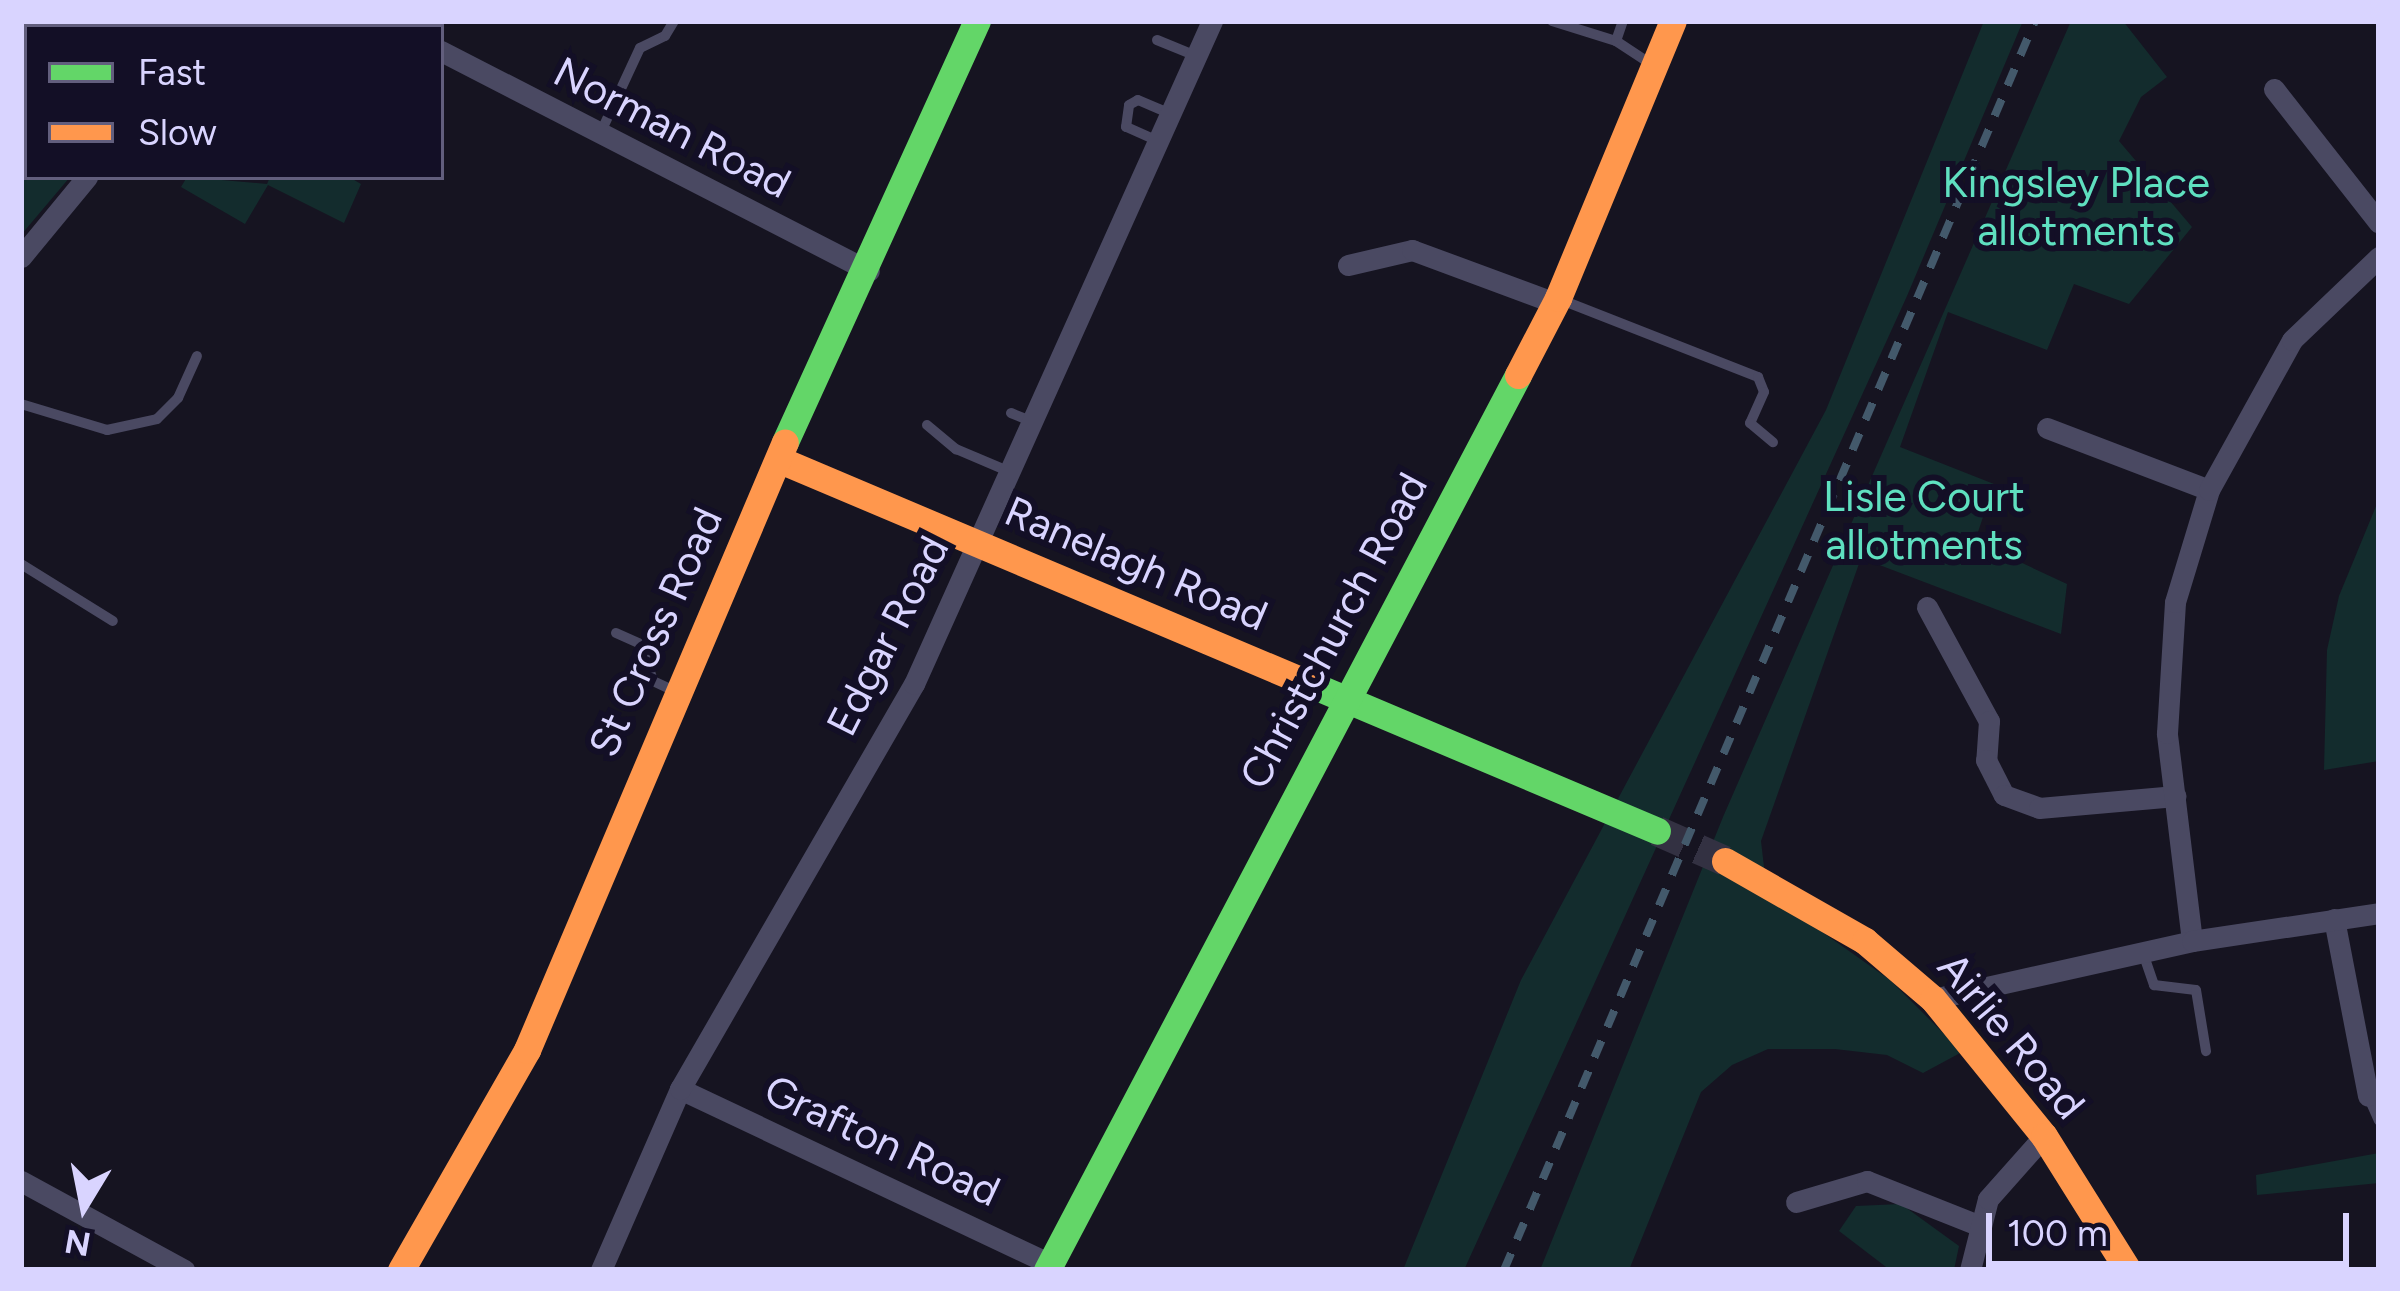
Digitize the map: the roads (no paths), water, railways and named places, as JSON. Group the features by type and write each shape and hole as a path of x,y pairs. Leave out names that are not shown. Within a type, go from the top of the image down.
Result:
{"street":[{"name":"Edgar Road","path":"601,1270 680,1089 914,684 1212,21"},
{"name":"Christchurch Road","path":"1048,1267 1557,301 1673,21"},
{"name":"St Cross Road","path":"401,1270 527,1050 675,692 869,271 974,23"},
{"name":"Norman Road","path":"444,53 598,137 869,271"},
{"path":"2275,89 2379,223"},
{"path":"21,257 85,180"},
{"path":"1348,265 1412,250 1557,301"},
{"path":"2192,941 2167,733 2174,602 2209,490 2292,340 2379,257"},
{"path":"2047,428 2209,490"},
{"name":"Ranelagh Road","path":"780,460 1657,831"},
{"path":"1927,607 1989,721 1987,760 2004,795 2038,808 2175,796"},
{"name":"Airlie Road","path":"1725,861 1865,941 1933,999 2044,1136 2128,1270"},
{"path":"1933,999 2192,941 2379,913"},
{"path":"2334,920 2368,1096"},
{"name":"Grafton Road","path":"680,1089 1048,1267"},
{"path":"1970,1270 1980,1226 2002,1176 2044,1136"},
{"path":"21,1181 184,1270"},
{"path":"1796,1202 1868,1181 1980,1226"}],"lane":[{"path":"598,137 640,48 664,36 674,21"},
{"path":"1552,21 1616,41 1654,65"},
{"path":"1616,41 1623,21"},
{"path":"1157,40 1196,56"},
{"path":"1159,141 1126,128 1129,105 1138,100 1171,114"},
{"path":"1557,301 1758,377 1764,392 1750,423 1772,442"},
{"path":"21,404 106,430 158,419 197,356"},
{"path":"1011,413 1034,423"},
{"path":"927,424 956,449 1011,473"},
{"path":"21,564 113,622"},
{"path":"616,633 640,644 653,681 675,692"},
{"path":"2143,951 2154,986 2196,990 2206,1051"},
{"path":"2368,1096 2379,1121"}],"tunnel":[{"path":"1657,831 1725,861"}],"railway":[{"path":"1504,1270 2035,21"}],"park label":[{"name":"Kingsley Place allotments","path":"2076,207"},
{"name":"Lisle Court allotments","path":"1924,521"}]}
